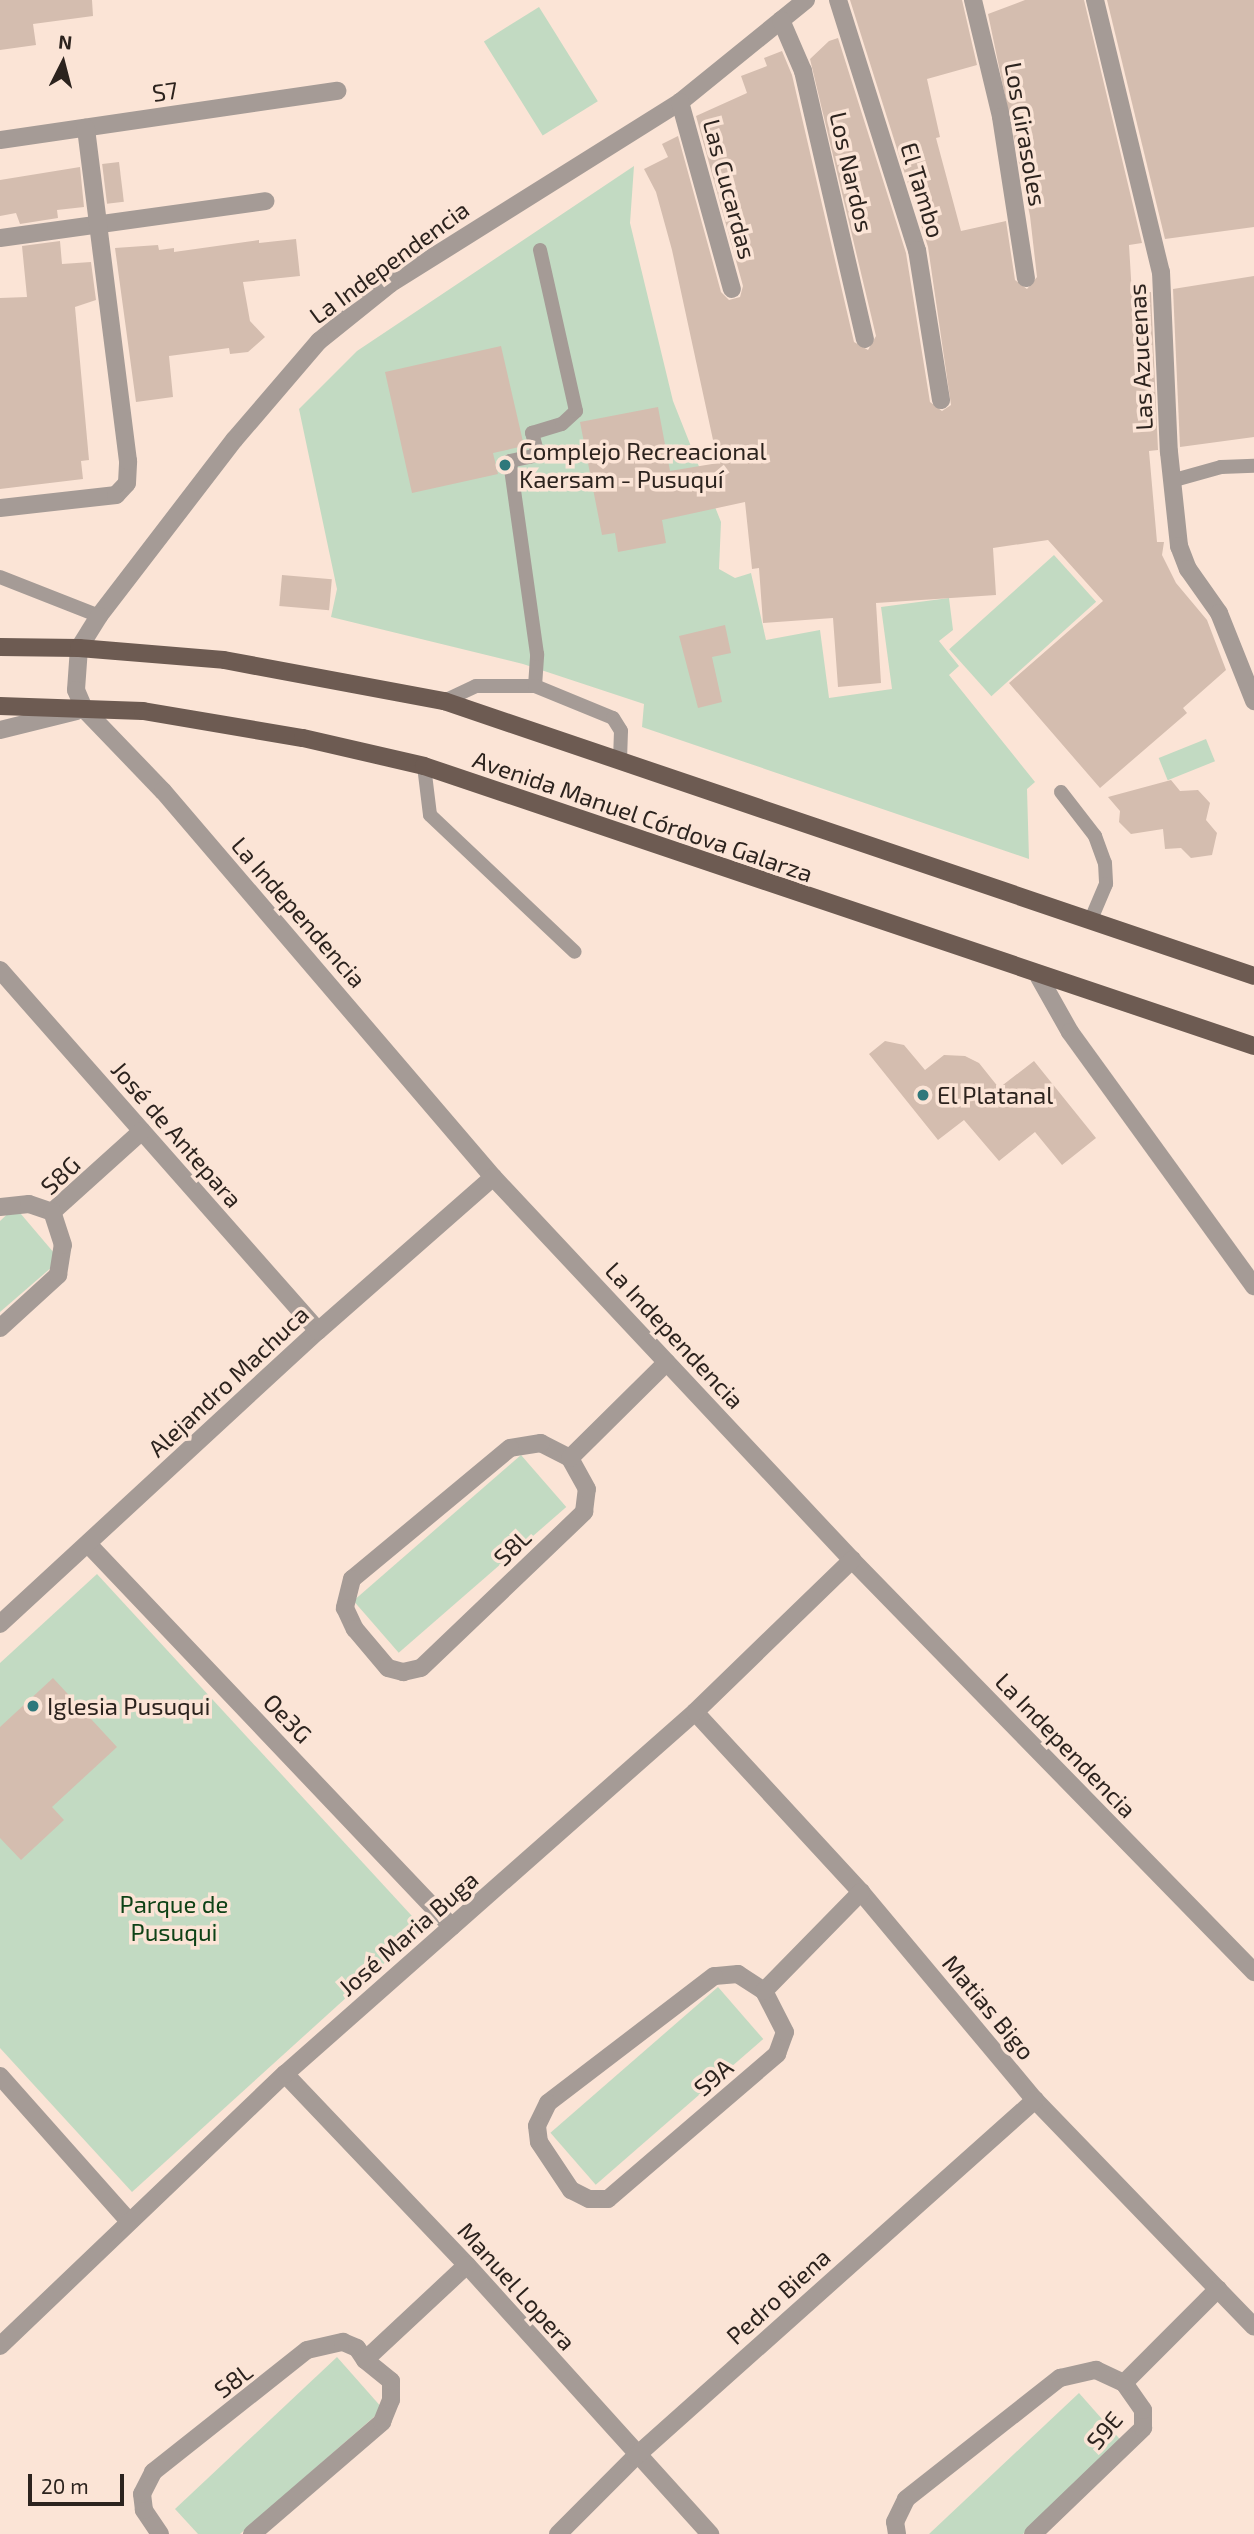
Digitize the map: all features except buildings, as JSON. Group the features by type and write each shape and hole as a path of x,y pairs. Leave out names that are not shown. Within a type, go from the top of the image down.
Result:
{"main road":[{"name":"Avenida Manuel Córdova Galarza","path":"0,647 79,648 224,660 444,701 1254,976"},
{"name":"Avenida Manuel Córdova Galarza","path":"0,706 143,711 233,725 424,766 1039,977 1254,1046"}],"street":[{"name":"La Independencia","path":"79,648 99,616 234,440 319,341 401,277 680,102 806,0"},
{"name":"El Tambo","path":"838,0 917,250 941,400"},
{"name":"Los Girasoles","path":"973,0 1001,117 1026,278"},
{"name":"Las Azucenas","path":"1095,0 1161,272 1171,481 1184,558 1219,613 1254,701"},
{"name":"Los Nardos","path":"781,20 803,71 865,339"},
{"name":"S7","path":"0,140 337,91"},
{"name":"Las Cucardas","path":"680,102 732,289"},
{"path":"0,508 116,495 127,483 99,222 86,128"},
{"path":"0,238 99,222 265,201"},
{"path":"0,730 84,709 75,679 79,648"},
{"name":"La Independencia","path":"84,709 163,791 493,1177 852,1560 1254,1972"},
{"name":"José de Antepara","path":"0,970 318,1331"},
{"path":"1039,977 1070,1031 1254,1286"},
{"name":"S8G","path":"0,1328 58,1275 63,1245 52,1212 142,1130"},
{"name":"Alejandro Machuca","path":"0,1624 318,1331 493,1177"},
{"path":"0,1207 29,1204 52,1212"},
{"path":"570,1458 667,1362"},
{"name":"S8L","path":"541,1443 570,1458 587,1489 584,1513 421,1668 403,1672 388,1668 355,1629 345,1608 345,1593 352,1579 377,1555 510,1448 541,1443"},
{"name":"Oe3G","path":"88,1544 452,1927"},
{"name":"José Maria Buga","path":"0,2346 128,2220 285,2074 695,1712 852,1560"},
{"name":"Matias Bigo","path":"695,1712 861,1892 1035,2100 1254,2327"},
{"path":"764,1991 861,1892"},
{"name":"S9A","path":"738,1974 764,1991 785,2032 777,2054 608,2199 589,2199 571,2190 539,2142 537,2126 548,2103 702,1982 714,1976 738,1974"},
{"name":"Manuel Lopera","path":"285,2074 467,2265 636,2456 710,2534"},
{"path":"0,2076 128,2220"},
{"name":"Pedro Biena","path":"558,2534 636,2456 1035,2100"},
{"path":"252,2534 383,2422 391,2400 391,2381 365,2360 467,2265"},
{"name":"S9E","path":"1033,2534 1143,2428 1143,2410 1124,2383 1218,2289"},
{"name":"S8L","path":"160,2534 144,2510 142,2494 153,2472 307,2350 344,2342 357,2348 365,2360"},
{"path":"896,2528 906,2499 1060,2378 1096,2370 1124,2383"}],"lane":[{"path":"535,686 537,654 510,461 537,455 532,433 562,424 576,411 540,250"},
{"path":"1171,481 1221,467 1254,466"},
{"path":"0,577 99,616"},
{"path":"444,701 476,686 535,686 613,718 621,731 620,761"},
{"path":"424,766 430,815 575,952"},
{"path":"1061,792 1095,836 1105,863 1106,884 1091,919"}],"green space":[{"path":"539,7 598,101 543,136 484,41"},
{"name":"Complejo Recreacional Kaersam - Pusuquí","path":"634,166 630,223 673,401 721,522 719,569 735,578 751,573 766,640 820,630 829,698 892,689 881,607 949,598 953,630 939,641 959,666 949,675 1035,782 1027,789 1029,859 642,727 644,704 523,664 331,617 337,589 299,409 357,351"},
{"path":"1054,555 1096,602 991,696 949,649"},
{"path":"1206,739 1215,761 1168,780 1159,758"},
{"path":"15,1207 60,1260 0,1312 0,1221"},
{"path":"521,1455 566,1507 399,1653 353,1601"},
{"name":"Parque de Pusuqui","path":"97,1574 423,1928 132,2192 0,2048 0,1663"},
{"path":"718,1987 763,2039 596,2185 550,2133"},
{"path":"337,2357 383,2409 240,2534 198,2534 175,2509"},
{"path":"1079,2393 1125,2445 1023,2534 929,2534"}],"place":[{"name":"Complejo Recreacional Kaersam - Pusuquí","path":"505,465"},
{"name":"El Platanal","path":"923,1095"},
{"name":"Iglesia Pusuqui","path":"33,1706"}]}
